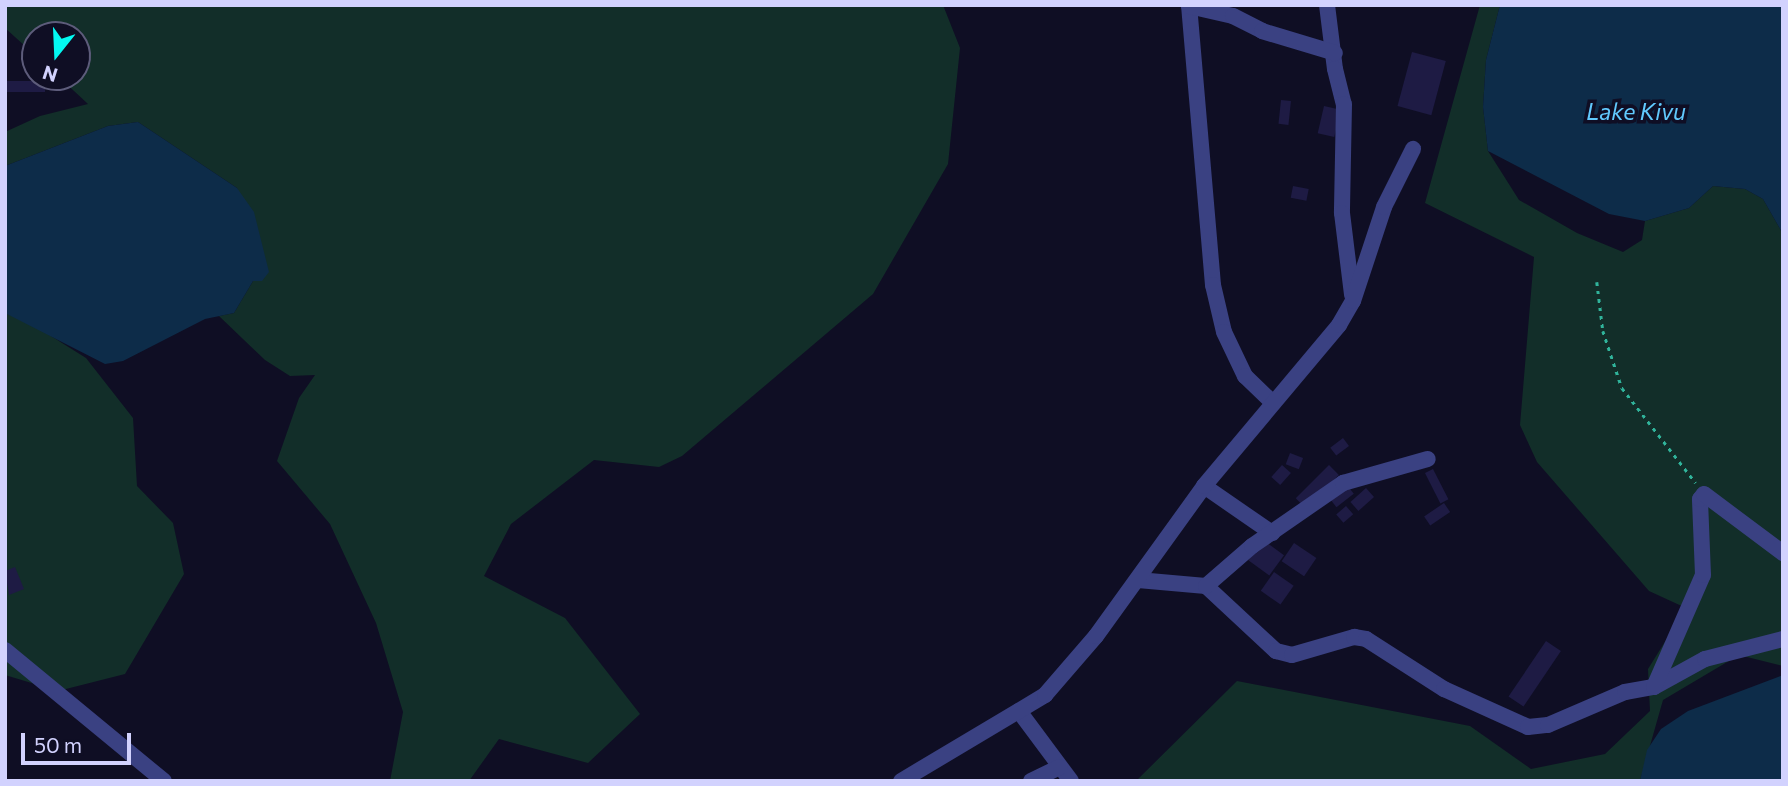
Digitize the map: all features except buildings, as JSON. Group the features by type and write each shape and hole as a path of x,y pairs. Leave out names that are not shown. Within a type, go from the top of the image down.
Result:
{"street":[{"path":"1328,5 1344,104 1342,213 1353,301"},
{"path":"1273,403 1245,376 1224,332 1213,285 1189,6 1233,16 1262,31 1335,53"},
{"path":"901,781 1045,695 1138,580 1204,486 1323,345 1353,301 1384,207 1413,149"},
{"path":"1206,586 1272,533 1342,483 1428,459"},
{"path":"1204,486 1272,533"},
{"path":"1654,687 1703,575 1700,499 1704,494 1783,553"},
{"path":"1138,580 1206,586 1276,651 1292,655 1354,637 1366,639 1444,689 1528,727 1548,726 1625,692 1654,687 1705,659 1783,639"},
{"path":"5,650 164,781"},
{"path":"1019,711 1071,781"},
{"path":"1031,781 1060,767"}],"path":[{"path":"1597,282 1603,331 1622,388 1704,494"}],"green space":[{"path":"5,5 943,5 960,48 948,164 873,294 682,456 659,467 594,460 511,524 484,576 565,618 640,714 588,763 499,739 469,781 390,781 403,712 376,623 330,524 277,461 299,398 315,375 290,376 265,360 219,316 234,313 253,281 262,281 237,188 138,122 108,126 5,166 5,132 40,116 88,104 74,91 91,91 91,21 21,21 21,42 5,28"},
{"path":"1480,5 1500,5 1486,60 1483,107 1488,151 1519,200 1577,233 1623,252 1642,240 1645,221 1689,208 1713,186 1745,189 1763,199 1783,234 1783,666 1739,655 1663,700 1640,781 1136,781 1237,681 1470,726 1531,769 1605,754 1650,711 1648,669 1686,608 1649,591 1537,462 1520,425 1534,257 1425,203"},
{"path":"5,313 27,321 86,358 133,418 137,486 173,523 184,574 125,674 58,691 5,675"}],"water":[{"name":"Lake Kivu","path":"1500,5 1783,5 1783,234 1763,199 1745,189 1713,186 1689,208 1645,221 1609,214 1488,151 1483,107 1486,60"},
{"path":"138,122 237,188 254,212 269,272 262,281 253,281 234,313 205,319 123,361 105,364 5,313 5,166 108,126"},
{"path":"1783,675 1783,781 1640,781 1647,750 1661,729 1688,711"}]}
